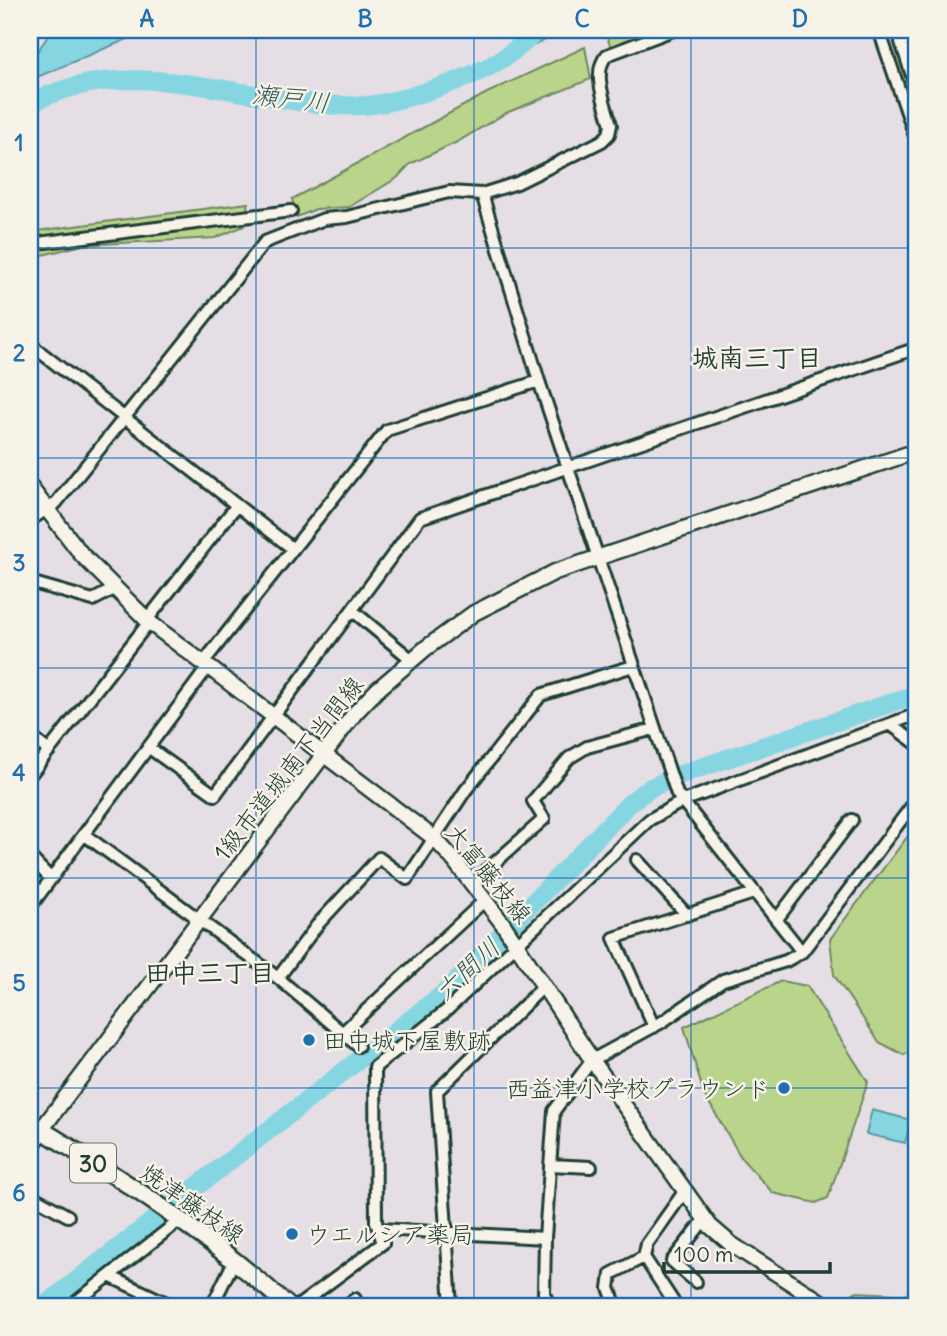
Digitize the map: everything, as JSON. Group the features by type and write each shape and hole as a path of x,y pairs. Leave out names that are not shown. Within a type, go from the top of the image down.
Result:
{"main road":[{"name":"焼津藤枝線","path":"35,1127 156,1202 235,1259 288,1306"}],"street":[{"path":"30,520 57,503 265,242 324,219 347,217 449,192 482,194 517,183 602,141 609,134 611,125 599,72 601,62 607,55 673,30"},
{"path":"879,30 917,142"},
{"path":"917,38 901,42 917,91"},
{"path":"482,194 539,381 670,778 680,798 802,951"},
{"path":"30,244 291,211"},
{"path":"30,344 293,549"},
{"path":"148,747 215,795 420,517 917,348"},
{"path":"30,907 85,835 206,665 387,430 539,381"},
{"name":"1級市道城南下当間線","path":"30,1151 35,1127 324,753 369,697 412,660 474,613 555,572 917,451"},
{"name":"大富藤枝線","path":"30,487 46,511 114,589 148,621 434,838 503,924 543,987 705,1219 731,1244 827,1306"},
{"path":"30,775 237,505"},
{"path":"30,582 93,600 114,589"},
{"path":"352,610 412,660"},
{"path":"278,978 318,924 379,858 407,879 465,791 541,695 633,666"},
{"path":"298,1306 383,1243 376,1222 375,1067 447,1010 514,941 649,820 680,798 917,715"},
{"path":"890,724 917,744"},
{"path":"472,883 544,819 533,800 569,758 587,747 654,729"},
{"path":"30,736 49,751"},
{"path":"549,1306 544,1293 545,1238 554,1111 593,1060 653,1027 723,980 786,961 802,951 917,799"},
{"path":"777,919 852,820"},
{"path":"85,835 278,978 358,1046"},
{"path":"30,857 51,879"},
{"path":"637,860 687,915"},
{"path":"653,1027 614,938 754,893"},
{"path":"342,1033 485,900"},
{"path":"451,1306 437,1091 543,987"},
{"path":"550,1165 591,1167"},
{"path":"676,1306 645,1257 646,1244 684,1192"},
{"path":"30,1195 68,1216"},
{"path":"71,1306 179,1219"},
{"path":"696,1282 672,1261 705,1219"},
{"path":"380,1229 545,1238"},
{"path":"616,1306 609,1288 611,1275 645,1257"},
{"path":"212,1306 235,1259"},
{"path":"110,1276 173,1306"}],"green space":[{"path":"617,30 673,30 613,53 607,37"},
{"path":"585,47 591,79 506,113 457,142 410,164 397,178 349,207 316,209 297,217 292,199 485,94"},
{"path":"248,203 244,226 215,238 83,245 30,258 30,232"},
{"path":"917,824 917,1047 904,1055 879,1042 834,975 830,939"},
{"name":"西益津小学校グラウンド","path":"781,981 807,986 868,1082 828,1198 816,1203 773,1193 742,1159 704,1094 684,1027"},
{"path":"855,1292 917,1295 917,1306 843,1306 844,1300"}],"water":[{"path":"52,30 149,30 30,80 30,55 37,52"},
{"path":"872,1110 911,1120 905,1143 866,1134"}],"waterway":[{"name":"瀬戸川","path":"30,104 69,88 108,81 149,80 314,103 355,106 377,104 433,89 482,70 505,57 538,30"},
{"path":"512,55 565,30"},
{"name":"六間川","path":"44,1306 448,990 631,802 650,788 682,774 917,694"}],"place":[{"name":"田中城下屋敷跡","path":"309,1040"},
{"name":"西益津小学校グラウンド","path":"784,1088"},
{"name":"ウエルシア薬局","path":"292,1234"}],"district":[{"name":"城南三丁目","path":"757,357"},
{"name":"田中三丁目","path":"210,972"}]}
